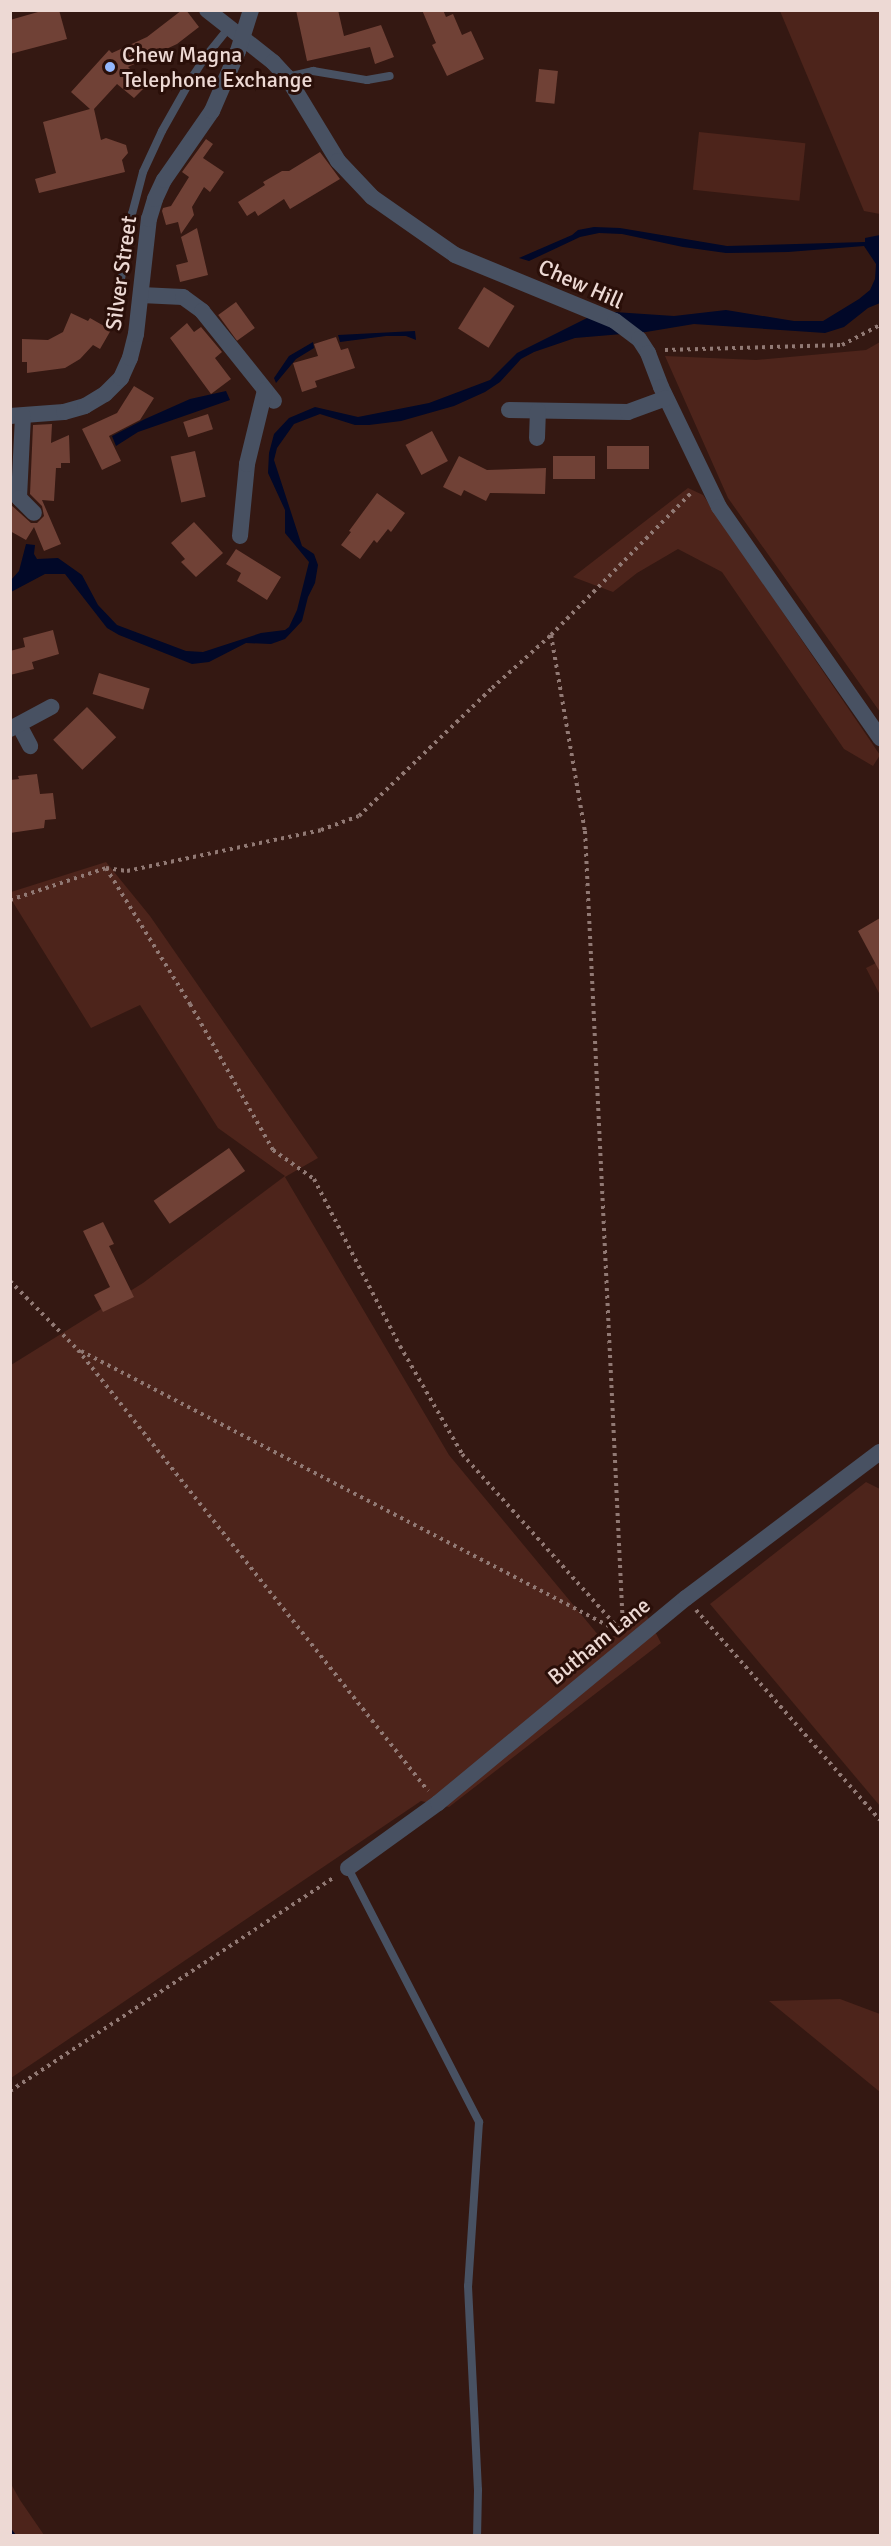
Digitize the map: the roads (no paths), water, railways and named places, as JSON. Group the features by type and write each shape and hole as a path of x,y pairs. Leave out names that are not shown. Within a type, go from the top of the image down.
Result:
{"street":[{"name":"Chew Hill","path":"207,10 273,62 287,77 338,161 372,197 455,255 615,321 639,339 719,507 880,738"},
{"name":"Silver Street","path":"17,416 64,412 85,406 105,394 121,378 130,358 136,334 149,219 155,199 164,180 212,111 235,33 250,10"},
{"path":"141,295 183,297 202,311 270,395 247,464 240,536"},
{"path":"509,410 628,412 666,398"},
{"path":"537,411 537,438"},
{"path":"17,416 19,498 34,513"},
{"path":"30,746 15,727 51,707"},
{"name":"Butham Lane","path":"348,1868 438,1803 628,1638 686,1598 880,1452"}],"lane":[{"path":"114,321 132,214 143,172 162,131 206,56 235,33"},
{"path":"287,77 313,70 367,80 390,76"},
{"path":"348,1868 479,2122 468,2286 478,2490 477,2535"}],"water":[{"path":"594,227 620,228 727,246 865,242 865,238 880,235 880,303 868,308 844,327 825,333 694,324 646,332 575,338 534,352 521,359 500,382 485,392 454,406 401,421 369,425 355,425 320,414 294,424 277,448 274,460 302,546 314,554 318,565 315,583 308,597 302,621 285,639 271,644 246,643 209,662 192,664 107,628 65,574 45,574 11,592 11,580 19,571 26,544 35,545 34,554 37,559 58,558 82,575 98,605 117,625 186,651 203,652 261,633 285,630 289,627 297,610 309,562 285,533 285,510 268,473 269,453 274,434 289,418 315,407 358,417 429,403 490,380 517,353 587,318 614,312 674,316 726,310 794,321 823,321 859,299 870,290 875,279 876,264 864,246 788,252 726,253 683,247 622,234 599,233 580,237 529,261 519,258 572,235 578,230"},
{"path":"415,331 416,340 406,336 386,336 340,342 338,335"},
{"path":"313,342 314,348 296,359 276,383 274,378 289,356"},
{"path":"226,391 230,400 138,432 116,446 112,436 145,419 190,399"}],"waterway":[{"path":"10,2532 13,2536"}],"place":[{"name":"Chew Magna Telephone Exchange","path":"110,67"}]}
